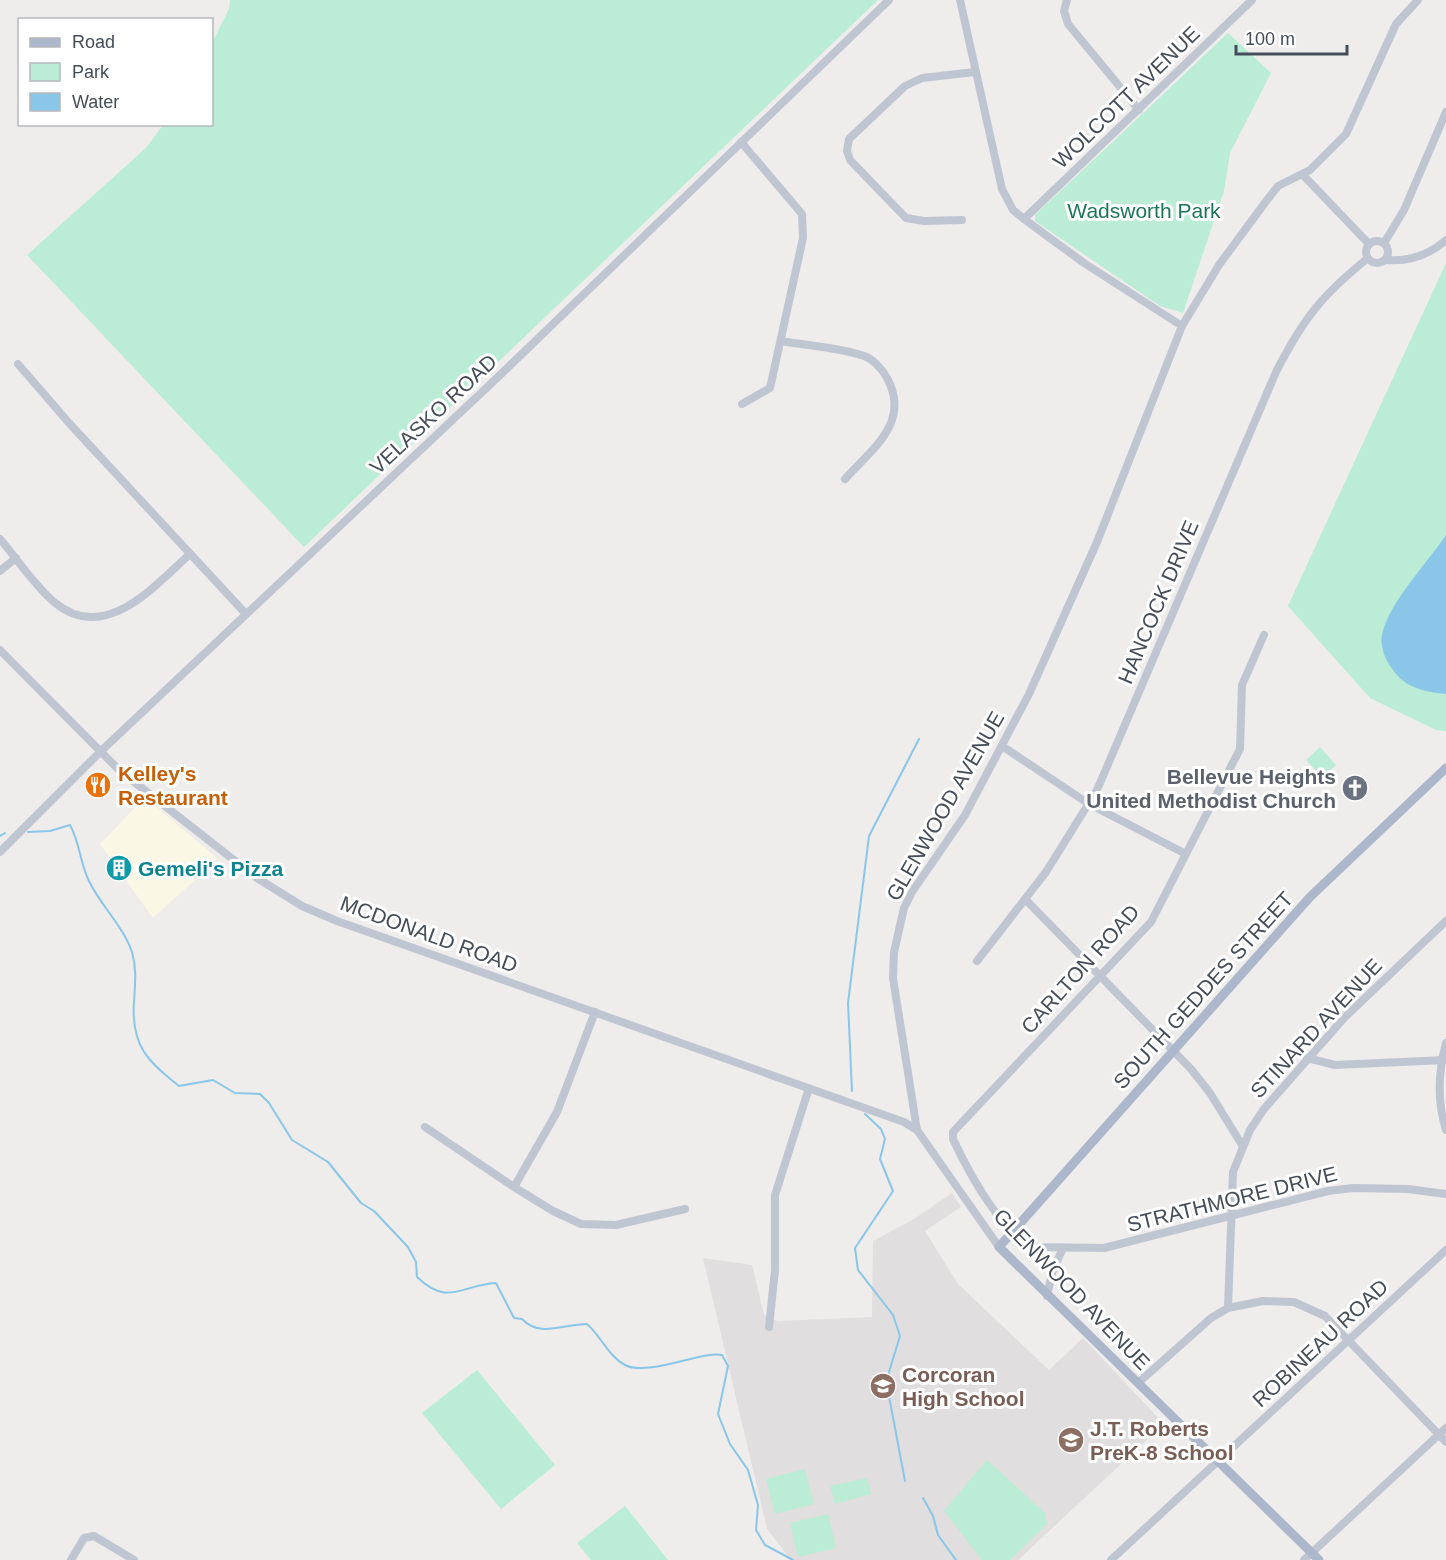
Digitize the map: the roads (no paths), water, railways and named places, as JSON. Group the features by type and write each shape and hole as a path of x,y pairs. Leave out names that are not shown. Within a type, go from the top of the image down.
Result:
{"main road":[{"name":"SOUTH GEDDES STREET","path":"999,1247 1310,897 1446,768"},
{"name":"GLENWOOD AVENUE","path":"999,1247 1315,1556"}],"street":[{"name":"VELASKO ROAD","path":"0,852 100,752 498,377 890,0"},
{"path":"960,0 1002,189 1013,210 1084,263 1182,326"},
{"path":"1067,0 1064,11 1068,24 1139,110"},
{"name":"GLENWOOD AVENUE","path":"999,1247 917,1130 893,978 898,930 912,892 965,815 1029,694 1097,542 1182,326 1219,265 1278,186 1302,175 1330,152 1346,135 1392,30 1418,0"},
{"name":"WOLCOTT AVENUE","path":"1024,219 1249,1"},
{"path":"962,220 924,221 906,218 850,160 847,151 849,139 883,105 915,80 975,72"},
{"path":"1384,243 1404,210 1446,112"},
{"path":"741,142 802,214 803,238 770,388 742,404"},
{"path":"1302,175 1369,244"},
{"path":"1385,260 1388,249 1384,243 1378,240 1369,244 1366,251 1368,258 1376,263 1428,254 1446,240"},
{"name":"HANCOCK DRIVE","path":"977,961 1025,899 1089,804 1108,767 1271,382 1297,330 1311,310 1368,258"},
{"path":"782,341 866,356 884,372 894,390 895,412 888,432 845,479"},
{"path":"18,364 246,614"},
{"path":"0,539 55,603 67,611 93,617 121,612 134,604 190,554"},
{"path":"0,571 16,558"},
{"name":"CARLTON ROAD","path":"1012,1232 976,1180 957,1147 953,1132 1151,922 1240,749 1242,685 1264,635"},
{"name":"MCDONALD ROAD","path":"0,650 119,770 257,878 302,906 337,921 904,1122 917,1130"},
{"path":"1002,746 1089,804 1186,854"},
{"path":"1025,899 1173,1051 1210,1093 1242,1145"},
{"name":"STINARD AVENUE","path":"1228,1308 1233,1172 1242,1145 1264,1108 1307,1058 1344,1018 1446,921"},
{"path":"514,1187 557,1112 595,1012"},
{"path":"1446,1043 1440,1096 1446,1130"},
{"path":"1307,1058 1335,1065 1444,1060"},
{"path":"770,1327 775,1270 775,1195 809,1088"},
{"path":"424,1127 514,1187 553,1211 581,1224 616,1225 685,1209"},
{"name":"STRATHMORE DRIVE","path":"1012,1232 1036,1248 1062,1250 1104,1248 1278,1202 1353,1188 1408,1189 1446,1194"},
{"path":"1047,1296 1052,1273 1062,1250"},
{"name":"ROBINEAU ROAD","path":"1111,1560 1446,1250"},
{"path":"1138,1383 1212,1318 1228,1308 1263,1301 1294,1302 1325,1316 1446,1442"},
{"path":"1304,1560 1315,1556 1446,1428"},
{"path":"71,1560 79,1543 87,1536 103,1541 134,1560"}],"water":[{"path":"1446,535 1446,694 1424,690 1404,681 1389,665 1382,645 1383,633 1396,604"}],"waterway":[{"path":"852,1091 848,1003 869,836 919,739"},
{"path":"28,832 50,831 70,825 89,881 123,933 132,952 135,971 135,1030 138,1041 150,1060 179,1086 213,1080 235,1093 260,1094 269,1103 292,1140 328,1162 361,1203 374,1211 408,1247 416,1262 417,1277 428,1286 446,1293 496,1283 514,1318 522,1319 529,1325 544,1329 587,1324 619,1361 635,1368 661,1366 714,1354 722,1355 728,1366 718,1414 730,1444 748,1470 758,1505 756,1530 765,1545 793,1560"},
{"path":"0,836 5,833"},
{"path":"865,1114 881,1129 885,1139 880,1159 893,1191 855,1248 858,1270 893,1315 900,1336 889,1372 888,1391 905,1481"},
{"path":"923,1498 933,1516 938,1535 956,1560"}],"place":[{"name":"Kelley's Restaurant","path":"98,785"},
{"name":"Bellevue Heights United Methodist Church","path":"1355,788"},
{"name":"Gemeli's Pizza","path":"119,868"},
{"name":"Corcoran High School","path":"883,1386"},
{"name":"J.T. Roberts PreK-8 School","path":"1071,1440"}],"park label":[{"name":"Wadsworth Park","path":"1144,210"}]}
